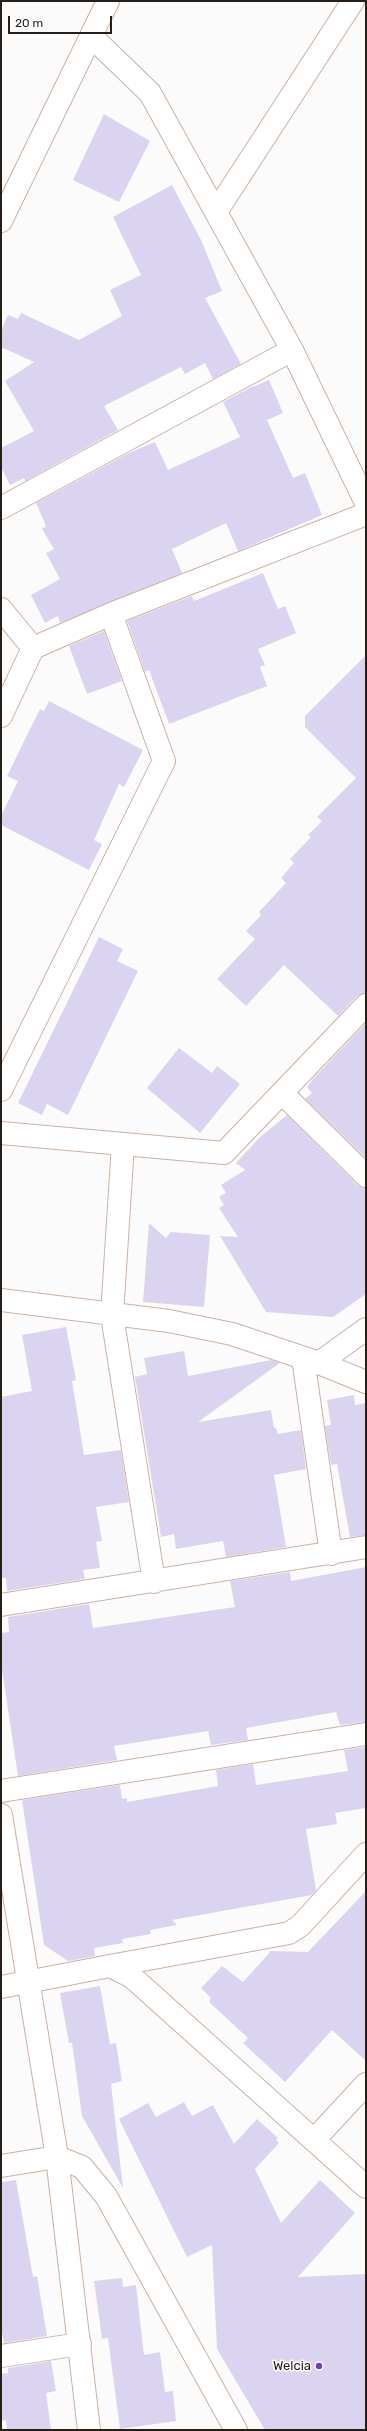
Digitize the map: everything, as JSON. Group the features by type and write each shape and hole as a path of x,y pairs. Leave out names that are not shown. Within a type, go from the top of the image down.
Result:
{"street":[{"path":"1,220 92,37 108,1"},
{"path":"216,212 353,1"},
{"path":"92,37 150,93 292,350 366,503"},
{"path":"1,508 292,350"},
{"path":"1,716 33,648 111,614 366,514"},
{"path":"1,609 33,648"},
{"path":"1,1090 164,761 111,614"},
{"path":"1,1133 224,1153 366,1005"},
{"path":"282,1093 366,1176"},
{"path":"123,1144 112,1315 154,1582"},
{"path":"1,1300 169,1322 232,1334 311,1360 366,1382"},
{"path":"311,1360 366,1329"},
{"path":"311,1360 330,1554"},
{"path":"1,1605 154,1582 366,1547"},
{"path":"1,1791 366,1734"},
{"path":"1,1815 30,1983 57,2157 89,2430"},
{"path":"1,1987 30,1983 110,1966 289,1933 300,1926 366,1854"},
{"path":"110,1966 132,1977 366,2187"},
{"path":"314,2140 366,2084"},
{"path":"1,2166 57,2157 82,2167 106,2196 236,2430"},
{"path":"1,2356 80,2344"}],"building":[{"path":"104,114 150,141 119,202 73,180"},
{"path":"172,185 201,240 222,291 205,298 241,364 213,379 205,363 185,374 181,367 104,406 118,430 25,481 24,478 10,485 1,467 1,448 34,431 5,381 34,362 1,347 1,331 8,315 18,319 21,313 79,340 122,316 110,290 141,275 113,217"},
{"path":"269,380 283,413 267,420 293,478 305,473 322,515 238,551 226,523 172,549 182,573 60,623 58,616 45,623 31,595 60,579 46,553 54,549 42,529 46,526 36,503 129,453 155,442 168,470 240,437 223,402 253,386"},
{"path":"263,573 278,609 285,606 296,633 258,649 265,665 260,667 267,686 169,724 149,670 145,672 127,621 192,596 194,601"},
{"path":"104,631 122,681 87,694 69,646"},
{"path":"366,655 366,993 357,996 338,1016 284,965 246,1006 217,979 255,939 246,931 261,915 259,912 286,883 281,878 294,863 290,859 311,837 308,835 322,821 317,817 356,778 305,727 305,716"},
{"path":"49,701 143,750 124,787 119,784 94,840 102,844 89,870 1,825 1,816 18,781 7,776 40,709 44,711"},
{"path":"99,937 123,949 117,961 138,971 68,1115 47,1104 42,1115 18,1103"},
{"path":"366,1023 366,1158 305,1099 312,1093 307,1087 312,1080"},
{"path":"179,1048 212,1073 217,1066 240,1084 200,1133 147,1088"},
{"path":"287,1115 357,1185 366,1188 366,1294 333,1317 266,1312 220,1236 238,1237 219,1208 224,1205 219,1197 226,1193 221,1185 245,1170 236,1163 260,1137"},
{"path":"149,1223 166,1238 171,1232 210,1235 204,1307 143,1302"},
{"path":"66,1327 76,1380 72,1381 84,1455 121,1450 129,1502 96,1507 102,1541 96,1542 100,1568 83,1570 85,1579 7,1591 6,1578 1,1578 1,1397 32,1391 22,1335"},
{"path":"184,1351 188,1376 271,1360 280,1363 198,1422 271,1410 274,1428 276,1428 278,1434 301,1430 306,1469 274,1475 286,1547 226,1557 223,1541 176,1549 174,1534 161,1537 135,1377 147,1374 144,1358"},
{"path":"354,1395 355,1405 366,1403 366,1535 350,1537 337,1464 331,1465 325,1426 331,1425 327,1400"},
{"path":"366,1567 366,1722 340,1725 336,1712 246,1728 248,1740 211,1745 208,1731 114,1746 117,1760 18,1776 1,1663 1,1633 9,1632 8,1617 89,1604 93,1628 235,1607 230,1581 290,1572 291,1581"},
{"path":"366,1747 366,1808 335,1813 337,1824 306,1829 316,1890 312,1895 172,1920 177,1925 150,1930 151,1934 122,1939 123,1943 94,1948 95,1956 68,1961 44,1945 22,1800 120,1785 122,1799 127,1798 127,1802 218,1786 216,1770 253,1764 256,1785 348,1771 344,1750"},
{"path":"366,1891 366,2061 332,2030 285,2082 243,2043 248,2038 209,2002 211,1998 201,1988 222,1966 243,1982 271,1951 308,1952"},
{"path":"100,1986 110,2044 116,2043 122,2081 111,2084 123,2188 82,2116 72,2043 69,2043 60,1993"},
{"path":"184,2102 192,2116 213,2105 234,2144 257,2119 278,2138 276,2140 279,2143 255,2169 281,2223 320,2180 355,2213 298,2277 366,2274 366,2430 265,2430 217,2349 212,2245 187,2257 119,2119 148,2103 156,2117"},
{"path":"16,2180 33,2277 37,2276 47,2336 4,2343 1,2327 1,2182"},
{"path":"122,2278 123,2287 136,2285 144,2355 160,2352 165,2392 173,2391 176,2421 120,2429 108,2338 102,2339 94,2281"},
{"path":"51,2361 56,2391 46,2393 51,2430 7,2430 6,2420 1,2421 1,2374 8,2373 8,2368"}],"place":[{"name":"Welcia","path":"319,2366"}]}
